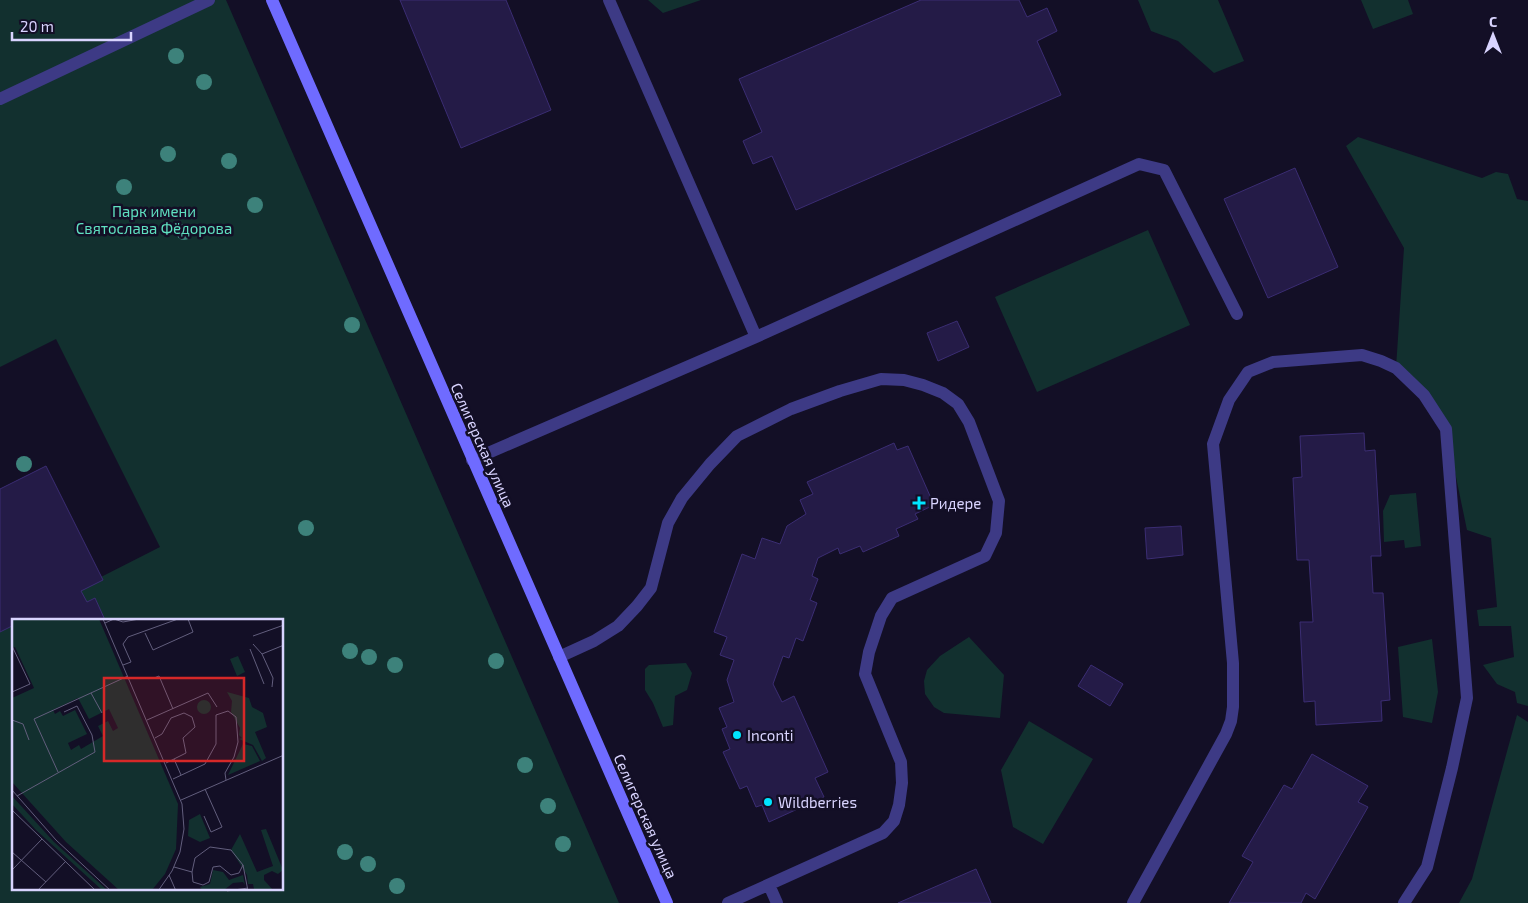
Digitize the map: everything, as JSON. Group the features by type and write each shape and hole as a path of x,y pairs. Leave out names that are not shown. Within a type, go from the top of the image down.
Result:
{"street":[{"name":"Селигерская улица","path":"272,0 667,903"}],"lane":[{"path":"0,99 209,0"},
{"path":"609,0 756,337"},
{"path":"472,460 756,337 1139,164 1164,170 1236,314"},
{"path":"1133,903 1226,734 1231,721 1233,663 1214,444 1229,400 1248,372 1273,362 1362,355 1382,361 1396,368 1424,395 1446,429 1464,642 1467,698 1452,768 1427,867 1404,903"},
{"path":"559,657 594,642 618,626 638,606 651,588 668,523 682,498 710,464 738,436 791,409 840,391 881,379 904,380 923,385 943,393 958,404 969,422 999,501 996,533 985,556 892,598 881,616 869,652 865,674 901,762 900,805 894,820 884,833 728,903"},
{"path":"769,885 777,903"}],"green space":[{"name":"Парк имени Святослава Фёдорова","path":"0,0 226,0 619,903 0,903 0,489 101,577 160,547 56,339 0,367"},
{"path":"648,0 701,0 663,13"},
{"path":"1138,0 1218,0 1244,61 1214,73 1178,41 1151,31"},
{"path":"1361,0 1408,0 1413,14 1373,29"},
{"path":"1358,137 1482,178 1496,172 1508,174 1517,199 1528,201 1528,706 1517,703 1515,692 1497,684 1483,665 1514,657 1511,626 1479,626 1477,610 1497,607 1491,538 1467,530 1446,429 1396,368 1404,248 1346,146"},
{"path":"1148,230 1190,325 1037,392 995,297"},
{"path":"1416,493 1421,546 1405,548 1404,540 1384,542 1383,511 1390,495"},
{"path":"969,637 1004,675 1000,718 944,713 934,707 925,694 924,681 927,670 940,656"},
{"path":"1432,639 1438,692 1432,723 1403,717 1398,647"},
{"path":"686,663 692,673 687,690 675,696 673,725 663,727 653,703 645,690 645,669 649,665"},
{"path":"1517,715 1528,722 1528,903 1459,903 1472,879"},
{"path":"1029,721 1093,759 1043,844 1013,827 1001,770"}],"building":[{"path":"400,0 506,0 551,110 461,148"},
{"path":"921,0 1019,0 1027,17 1047,8 1057,31 1037,41 1061,95 796,210 772,156 753,164 743,141 762,132 739,79"},
{"path":"1295,168 1338,267 1268,298 1224,199"},
{"path":"957,321 969,347 938,361 927,333"},
{"path":"1364,433 1365,451 1375,450 1381,556 1371,556 1373,593 1383,593 1390,700 1381,701 1382,721 1316,725 1315,701 1304,702 1300,622 1313,622 1309,560 1297,560 1293,478 1302,477 1300,436"},
{"path":"894,443 897,450 908,446 934,505 915,514 918,519 896,529 899,536 863,552 860,546 840,554 838,548 818,558 812,576 818,579 810,600 817,603 803,641 796,638 789,658 783,656 773,684 782,702 794,696 828,772 815,778 824,797 769,822 762,805 756,807 747,786 740,789 723,752 730,749 722,729 727,727 719,708 734,702 727,680 734,660 720,655 727,637 714,632 742,554 755,559 762,538 780,544 787,526 806,514 800,500 813,494 807,482"},
{"path":"46,466 103,580 81,591 87,602 95,598 105,619 12,619 12,626 0,632 0,489"},
{"path":"1181,526 1183,555 1147,559 1145,528"},
{"path":"1091,665 1123,684 1110,706 1078,686"},
{"path":"1312,754 1368,786 1358,802 1368,807 1315,899 1306,893 1301,903 1229,903 1253,862 1242,856 1284,785 1292,789"},
{"path":"976,869 991,903 898,903 930,889"}],"place":[{"name":"Ридере","path":"919,503"},
{"name":"Inconti","path":"737,735"},
{"name":"Wildberries","path":"768,802"}]}
